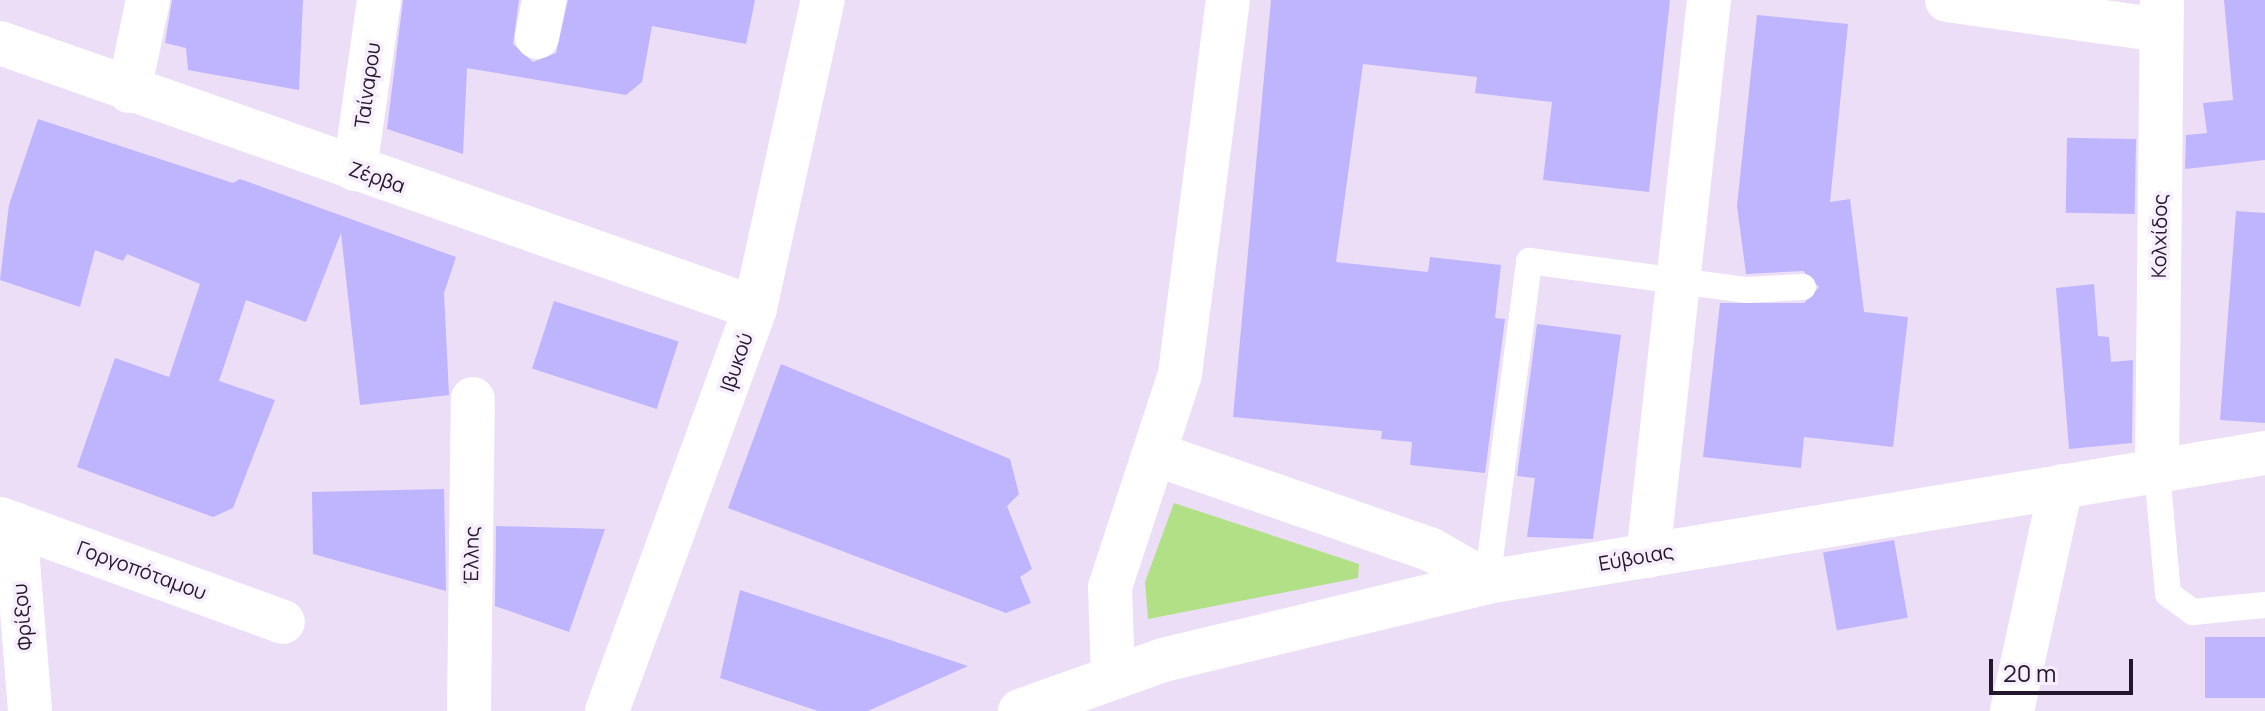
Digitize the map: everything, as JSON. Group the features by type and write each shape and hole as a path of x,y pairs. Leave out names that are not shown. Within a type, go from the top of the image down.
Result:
{"street":[{"path":"129,91 148,0"},
{"name":"Ταίναρου","path":"355,169 379,0"},
{"name":"Ιβυκού","path":"607,711 755,308 823,0"},
{"path":"1113,677 1110,587 1180,374 1198,264 1228,0"},
{"path":"1648,556 1709,0"},
{"path":"1947,0 2162,15"},
{"name":"Κολχίδος","path":"2157,471 2162,15"},
{"name":"Ζέρβα","path":"0,43 129,91 755,308"},
{"name":"Έλλης","path":"469,711 473,399"},
{"name":"Εύβοιας","path":"1020,711 1113,677 1487,582 2265,453"},
{"path":"1155,454 1430,549 1487,582"},
{"path":"2012,711 2061,486"},
{"name":"Γοργοπόταμου","path":"7,521 283,622"},
{"name":"Φρίξου","path":"7,521 30,711"}],"lane":[{"path":"1487,582 1529,261 1747,290 1803,287"},
{"path":"2157,471 2168,594 2193,612 2265,605"}],"green space":[{"path":"1174,503 1359,564 1358,578 1148,619 1145,582"}],"building":[{"path":"172,0 303,0 299,90 188,70 186,48 165,43"},
{"path":"403,0 519,0 513,44 533,62 556,53 568,0 755,0 746,44 652,26 642,82 626,95 467,68 463,154 387,129"},
{"path":"1271,0 1670,0 1649,192 1543,180 1552,102 1475,93 1477,77 1363,64 1336,262 1428,272 1430,257 1501,265 1495,318 1505,319 1485,473 1410,465 1412,442 1381,439 1382,431 1233,417"},
{"path":"2224,0 2265,0 2265,160 2185,169 2186,135 2207,133 2203,103 2233,100"},
{"path":"1757,15 1848,24 1830,202 1850,199 1864,312 1908,317 1893,447 1804,437 1801,468 1703,457 1720,303 1804,303 1819,287 1803,271 1746,274 1737,206"},
{"path":"38,119 233,183 240,179 456,257 444,293 449,395 360,405 341,233 306,322 246,300 219,381 275,400 233,508 213,517 77,467 115,358 169,377 200,284 127,254 123,261 95,250 80,307 0,280 9,205"},
{"path":"2067,138 2136,139 2135,214 2066,213"},
{"path":"2236,211 2265,213 2265,423 2220,420"},
{"path":"2094,284 2098,336 2109,337 2111,362 2133,360 2132,443 2069,449 2056,288"},
{"path":"554,301 679,341 657,409 532,369"},
{"path":"1537,324 1621,335 1593,539 1527,537 1535,478 1517,476"},
{"path":"781,364 1010,459 1019,494 1007,506 1032,569 1020,577 1031,603 1006,613 728,508"},
{"path":"444,489 446,591 313,554 312,492"},
{"path":"496,526 605,529 569,632 495,606"},
{"path":"1894,540 1908,618 1837,630 1823,553"},
{"path":"740,590 968,666 868,711 818,711 720,678"},
{"path":"2205,637 2265,637 2265,698 2205,698"}]}
